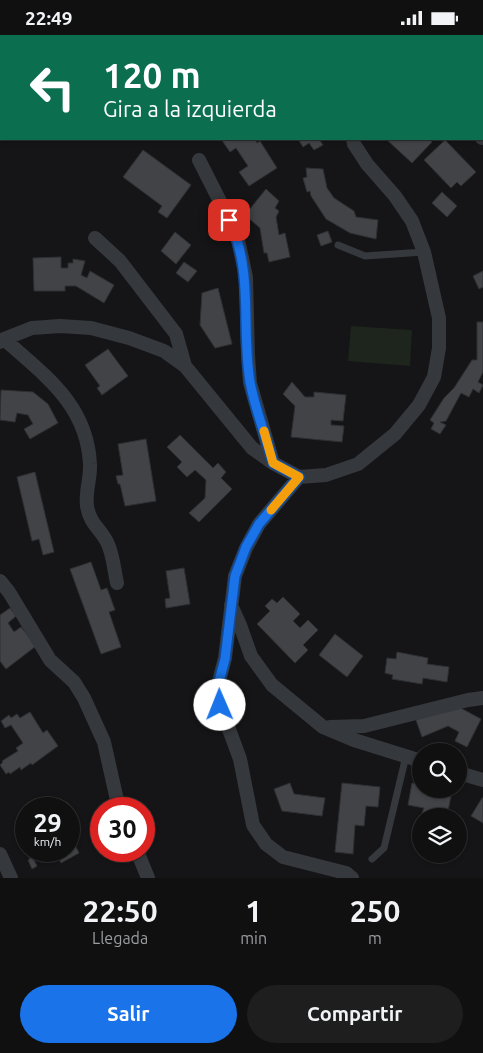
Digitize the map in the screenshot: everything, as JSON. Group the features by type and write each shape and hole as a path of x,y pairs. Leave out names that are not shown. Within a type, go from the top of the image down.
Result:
{"street":[{"path":"117,583 107,543 90,520 86,503 90,464 86,439 75,410 58,386 2,340 32,328 60,326 91,329 130,338 164,351 185,366 252,448 273,463 299,477 326,475 358,464 395,434 419,405 434,377 439,348 439,318 424,253 412,221 367,164 353,140"},
{"path":"199,160 236,235 246,277 250,383 273,463"},
{"path":"95,238 120,261 176,334 185,366"},
{"path":"299,477 259,524 246,547 235,576 225,659 218,685 220,705 240,759 253,825 266,844 283,857 346,873 352,878"},
{"path":"0,581 9,592 50,660 74,682 84,698 104,742 116,797"},
{"path":"231,605 251,656 272,685 323,727 354,740 412,758"},
{"path":"323,727 364,726 483,698"},
{"path":"467,775 483,780"},
{"path":"0,854 11,878"},
{"path":"141,862 148,878"}],"lane":[{"path":"338,245 365,256 424,253"},
{"path":"372,859 384,848 406,756"}],"shaded area":[{"path":"351,326 412,330 410,366 348,361"}],"building":[{"path":"222,140 256,140 257,143 260,141 277,168 249,186 239,172 248,166 236,148 230,152"},
{"path":"299,140 320,140 323,145 314,150 309,143 303,147"},
{"path":"387,140 430,140 432,142 412,163"},
{"path":"445,140 476,172 461,186 457,182 451,188 424,160"},
{"path":"143,150 191,185 167,218 158,212 162,206 123,177"},
{"path":"306,168 323,169 327,188 334,198 354,211 356,217 378,220 376,239 350,233 326,219 311,196 310,191 307,192 303,178 307,177"},
{"path":"266,189 279,201 275,208 279,211 276,217 279,235 285,233 290,257 269,262 267,253 264,253 260,228 245,215"},
{"path":"442,192 457,206 447,217 432,203"},
{"path":"328,231 332,242 321,246 317,235"},
{"path":"175,232 191,245 176,264 161,251"},
{"path":"61,257 61,268 68,268 68,263 73,263 73,259 85,261 81,275 87,278 90,271 114,285 104,303 76,286 65,286 65,291 34,291 33,258"},
{"path":"184,262 197,271 188,282 176,273"},
{"path":"483,271 483,287 479,289 473,276"},
{"path":"218,288 232,344 215,348 200,325 202,293"},
{"path":"477,322 483,322 483,372 478,382 483,385 479,393 473,389 469,397 461,393 446,421 440,422 446,425 440,434 431,429 434,423 430,420 472,360 477,360"},
{"path":"108,349 128,376 102,395 97,388 100,386 85,365"},
{"path":"292,382 305,397 314,397 314,392 346,395 343,421 331,420 331,425 344,426 342,442 291,437 295,406 283,394"},
{"path":"1,390 33,392 48,404 58,423 30,439 24,429 33,424 28,415 17,413 15,422 0,420"},
{"path":"180,435 213,468 218,463 226,472 221,478 232,489 199,522 189,513 205,498 206,480 195,470 187,477 177,467 182,462 167,447"},
{"path":"146,439 156,501 125,506 120,484 118,484 116,476 123,475 118,444"},
{"path":"35,472 54,552 43,555 39,539 32,541 17,477"},
{"path":"91,562 101,590 107,588 115,610 109,612 121,647 101,654 70,569"},
{"path":"184,568 190,604 166,608 165,599 170,598 166,571"},
{"path":"283,597 300,614 293,621 300,628 308,620 318,630 303,645 308,650 295,663 257,624 270,611 265,606 272,599 277,603"},
{"path":"10,608 16,616 8,623 14,632 21,627 36,646 6,669 0,661 0,615"},
{"path":"335,634 363,656 347,677 319,655"},
{"path":"397,652 428,658 427,664 449,667 447,682 423,678 422,684 392,679 393,675 385,673 387,658 396,659"},
{"path":"455,705 481,719 467,747 467,743 455,741 459,732 448,726 422,737 416,720"},
{"path":"30,712 43,733 47,730 58,746 32,765 31,763 21,770 20,767 10,774 9,772 6,774 0,765 2,761 18,751 16,748 23,743 11,725 5,728 1,721 9,715 11,718 17,714 20,718"},
{"path":"290,783 294,794 325,798 322,816 282,811 274,789"},
{"path":"342,783 380,787 378,807 366,806 364,826 355,825 353,854 335,852"},
{"path":"412,783 412,798 451,798 449,808 424,808 408,805"},
{"path":"483,798 483,823 471,816"},
{"path":"29,862 35,862 37,866 32,869"}],"slow traffic":[{"path":"264,431 273,463 299,477 271,510"}],"route":[{"path":"220,705 218,685 225,659 235,576 246,547 259,524 299,477 273,463 250,383 246,277 236,235 229,220"}]}
